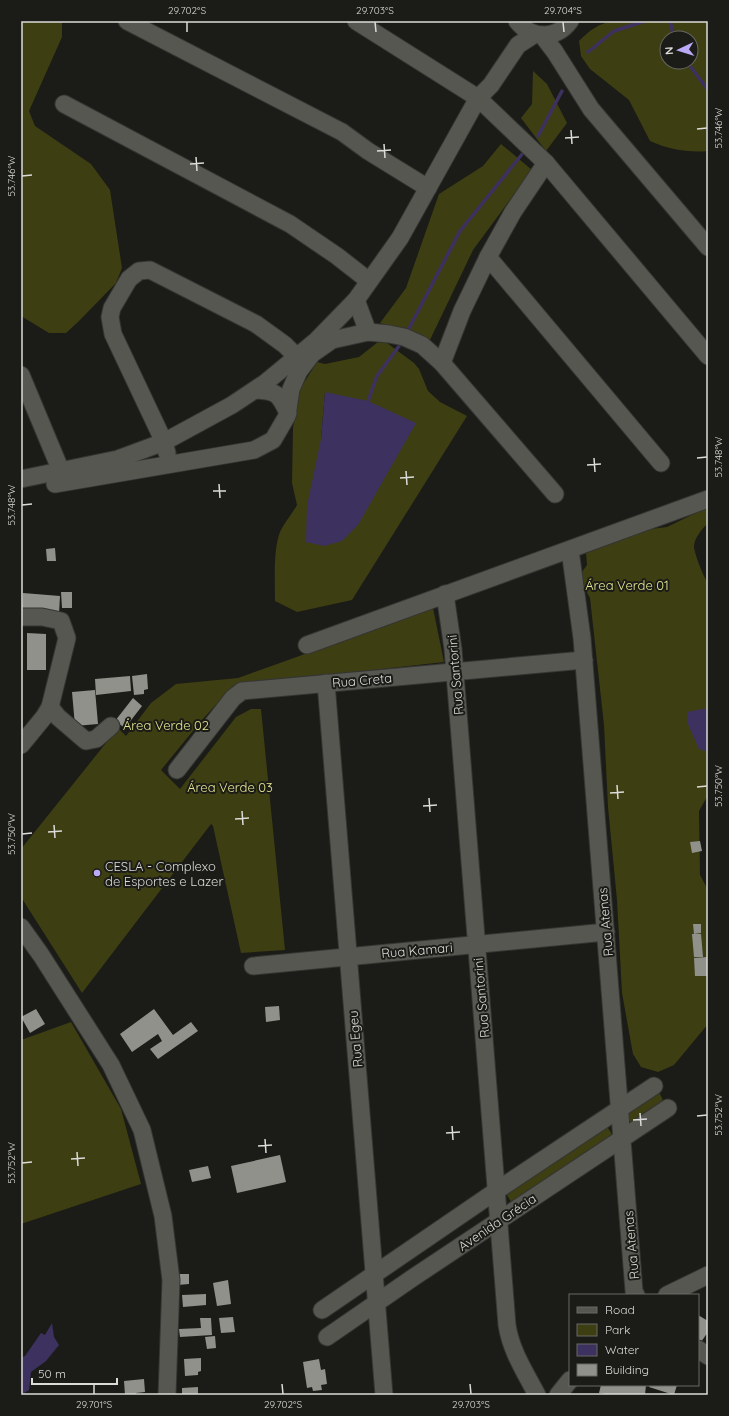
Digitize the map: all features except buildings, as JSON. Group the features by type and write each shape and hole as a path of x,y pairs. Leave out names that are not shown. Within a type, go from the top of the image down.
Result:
{"street":[{"path":"127,21 342,132 428,188"},
{"path":"356,21 478,98 546,163 708,356"},
{"path":"517,21 518,45"},
{"path":"517,21 521,27 551,30"},
{"path":"21,479 118,459 164,442 232,405 256,390 297,357 317,340 356,300 400,238 478,98 491,85 518,45 551,30"},
{"path":"551,30 555,52 591,110 708,247"},
{"path":"64,104 290,224 337,256 369,281"},
{"path":"442,363 462,311 488,257 512,212 546,163"},
{"path":"488,257 661,463"},
{"path":"169,463 164,442 113,334 110,317 112,308 129,279 139,270 150,270 256,324 285,345 297,357"},
{"path":"356,300 368,332"},
{"path":"21,490 169,463 254,450 273,440 288,413 291,389 299,371 312,354 332,340 368,332 389,334 404,338 424,347 442,363 555,494"},
{"path":"424,347 450,340"},
{"path":"21,375 61,471"},
{"path":"256,390 269,390 276,394 282,400 288,413"},
{"path":"307,646 708,499"},
{"name":"Rua Atenas","path":"570,550 584,660 634,1291 636,1294"},
{"name":"Rua Santorini","path":"446,594 455,671 507,1325 510,1340 516,1356 537,1395"},
{"path":"21,617 42,617 62,621 67,638 50,707 44,717 21,744"},
{"name":"Rua Creta","path":"177,770 233,698 242,691 584,660"},
{"name":"Rua Egeu","path":"326,683 384,1395"},
{"path":"50,707 58,717 86,741 96,739 111,726"},
{"path":"21,927 41,955 111,1065 142,1130 163,1216 171,1280 167,1395"},
{"name":"Rua Kamari","path":"253,966 606,932"},
{"name":"Avenida Grécia","path":"322,1310 496,1191 654,1086"},
{"name":"Avenida Grécia","path":"327,1337 414,1277 668,1108"},
{"path":"669,1294 708,1275"},
{"path":"699,1350 708,1356"},
{"path":"543,1395 563,1389"}],"green space":[{"path":"21,21 62,21 62,37 29,111 35,126 91,164 110,190 122,268 116,283 66,333 49,333 21,316"},
{"path":"614,21 708,21 708,151 678,150 650,141 629,100 590,69 581,56 579,41 595,28 604,23"},
{"path":"533,71 547,84 567,123 546,151 521,118 532,104"},
{"path":"501,144 532,170 473,250 429,342 380,323 406,288 439,194 483,166"},
{"path":"378,342 387,343 414,363 419,369 428,391 440,402 467,416 352,600 297,612 275,601 275,556 280,532 297,505 292,483 293,428 300,389 317,362 325,364 359,357","holes":["325,392 358,525 321,439"]},
{"name":"Área Verde 01","path":"708,507 708,523 697,537 694,547 708,583 708,795 699,811 700,875 708,890 708,1024 674,1065 658,1072 641,1067 633,1054 622,993 617,900 608,807 604,725 590,598 584,587 582,572 587,565 586,553 651,529 667,527"},
{"path":"433,608 444,662 233,686 201,721 161,770 180,789 236,717 251,709 261,709 285,950 241,953 213,826 211,824 82,993 21,897 21,849 118,728 126,736 151,703 176,684 238,678"},
{"path":"71,1022 121,1109 141,1184 21,1224 21,1040"},
{"path":"658,1089 664,1103 629,1125 626,1113"},
{"path":"602,1126 608,1128 612,1134 611,1138 519,1200 511,1202 507,1195 508,1191"}],"water":[{"path":"325,392 368,401 416,423 358,525 342,541 324,546 306,542 307,506 321,439"},
{"path":"708,708 708,752 699,749 688,724 687,712"},
{"path":"52,1323 54,1337 59,1345 46,1361 31,1372 29,1390 21,1395 21,1358 25,1356 41,1333 45,1335"}],"waterway":[{"path":"588,52 614,31 645,21"},
{"path":"670,21 672,30"},
{"path":"693,70 708,90"},
{"path":"538,136 562,91"},
{"path":"406,334 460,231 523,153"},
{"path":"368,401 377,376 402,342"}],"place":[{"name":"CESLA - Complexo de Esportes e Lazer","path":"97,873"}],"park label":[{"name":"Área Verde 02","path":"166,725"},
{"name":"Área Verde 03","path":"230,787"}]}
